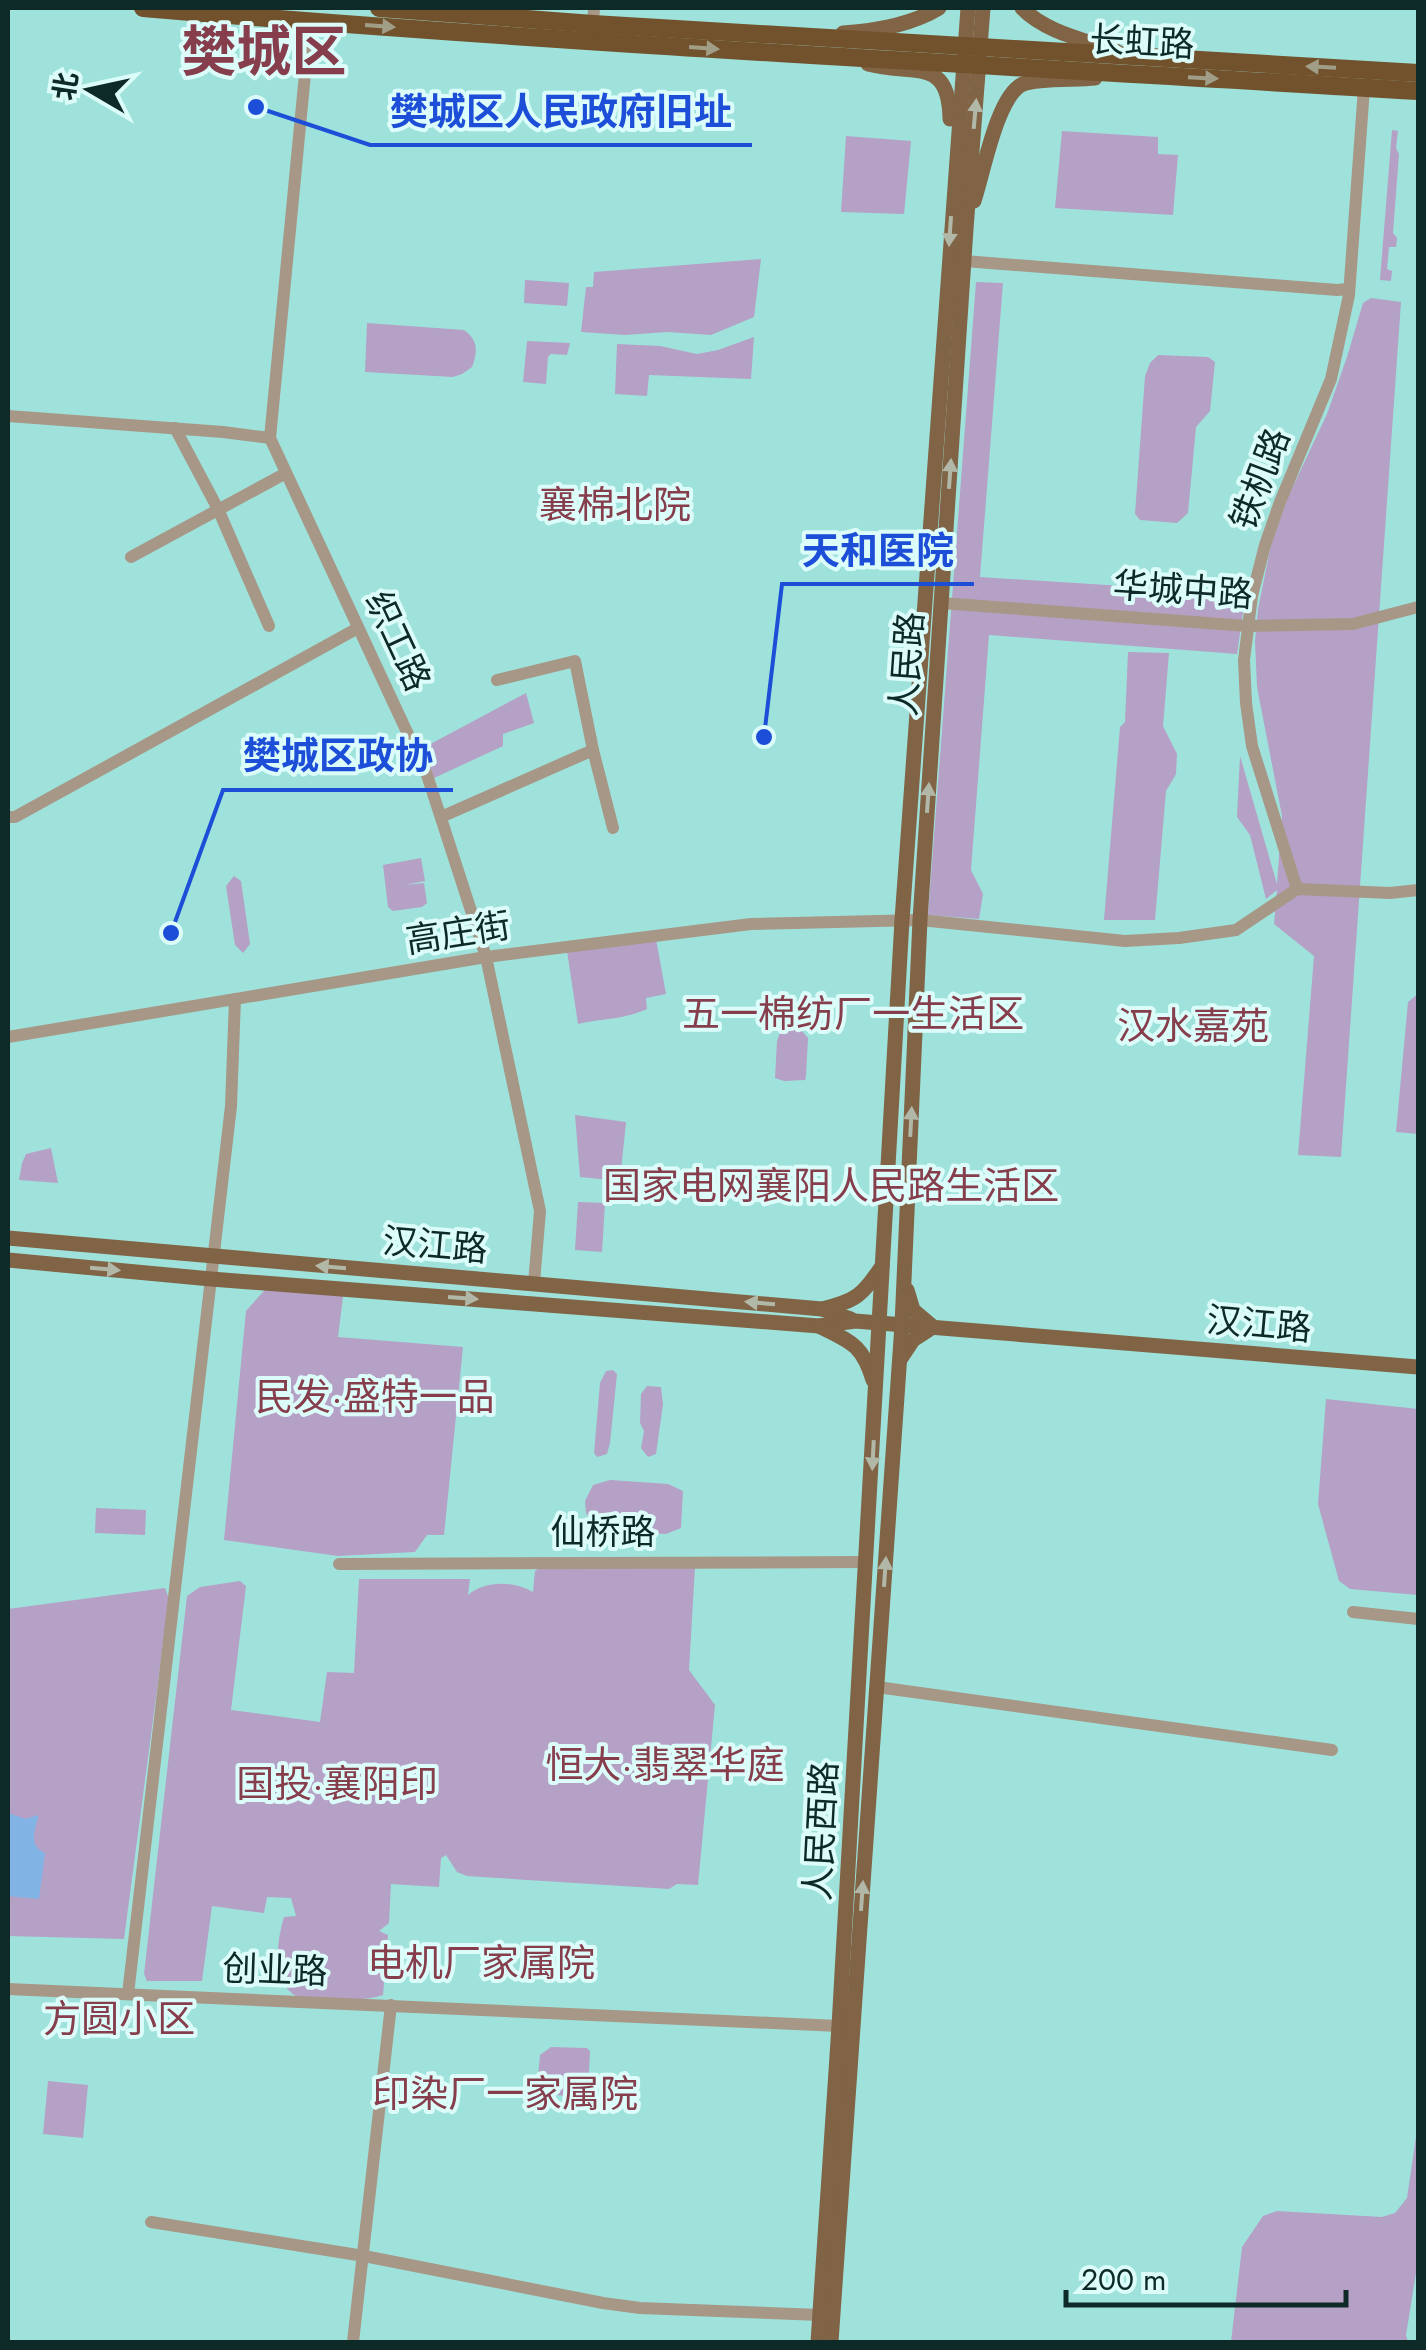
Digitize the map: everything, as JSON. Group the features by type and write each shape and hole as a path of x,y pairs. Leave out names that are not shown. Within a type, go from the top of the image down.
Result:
{"highway":[{"name":"长虹路","path":"143,8 310,22 834,50 1136,65 1418,72"},
{"name":"长虹路","path":"379,8 593,16 799,36 834,50"},
{"name":"长虹路","path":"1136,65 1418,91"}],"main road":[{"path":"799,36 862,32 909,22 939,8"},
{"name":"人民路","path":"902,1325 920,920 966,229 972,55 968,8"},
{"name":"人民路","path":"881,1323 902,920 954,179 983,8"},
{"path":"1022,8 1045,24 1136,65"},
{"path":"834,50 885,68 927,72 941,80 950,98 954,179"},
{"path":"966,229 998,120 1014,90 1025,83 1136,65"},
{"name":"汉江路","path":"8,1238 822,1309 855,1320 902,1325 1418,1366"},
{"name":"汉江路","path":"8,1260 819,1326 855,1320"},
{"path":"822,1309 847,1303 869,1286 884,1263"},
{"path":"899,1362 913,1340 933,1327 913,1310 904,1279"},
{"name":"人民西路","path":"814,2342 819,2319 840,2026 881,1323"},
{"name":"人民西路","path":"832,2342 902,1325"},
{"path":"819,1326 852,1342 866,1357 876,1392"}],"street":[{"path":"8,416 270,438 310,22"},
{"name":"铁机路","path":"1297,890 1252,746 1244,677 1247,626 1264,545 1332,379 1349,288 1364,88"},
{"path":"964,261 1349,288"},
{"path":"175,428 218,509 269,626"},
{"name":"织工路","path":"270,438 427,774 486,958 540,1211 534,1283"},
{"path":"131,557 286,472"},
{"name":"华城中路","path":"941,603 1247,626 1353,624 1418,607"},
{"path":"8,818 358,628"},
{"path":"497,680 575,661 613,828"},
{"path":"441,817 593,750"},
{"path":"1297,890 1390,894 1418,890"},
{"name":"高庄街","path":"8,1037 486,958 751,924 920,920 1125,940 1179,938 1236,930 1297,890"},
{"path":"128,1994 231,1106 235,999"},
{"name":"仙桥路","path":"339,1564 867,1562"},
{"path":"1354,1612 1418,1619"},
{"path":"877,1687 1332,1750"},
{"name":"创业路","path":"8,1989 840,2026"},
{"path":"354,2342 391,2005"},
{"path":"150,2222 364,2256 604,2303 819,2319"}],"shaded area":[{"path":"1392,130 1398,131 1399,154 1393,233 1397,238 1396,247 1389,247 1387,269 1392,271 1391,281 1380,280"},
{"path":"1062,131 1158,137 1158,154 1178,155 1173,215 1055,208"},
{"path":"846,136 911,141 904,214 841,212"},
{"path":"761,259 754,317 711,335 581,332 586,287 593,287 594,272"},
{"path":"525,280 569,283 567,306 524,303"},
{"path":"976,282 1003,283 980,577 1245,599 1237,654 989,635 971,870 983,894 979,919 928,915"},
{"path":"1371,298 1401,302 1341,1157 1298,1155 1314,956 1274,924 1277,890 1266,899 1250,835 1237,817 1240,756 1277,884 1282,816 1257,687 1258,609 1271,545 1288,497 1327,414 1363,303"},
{"path":"367,323 464,330 475,346 472,367 453,377 365,372"},
{"path":"754,337 751,379 649,375 647,396 615,394 617,344 660,346 697,354"},
{"path":"527,341 570,343 567,355 548,357 546,384 523,382"},
{"path":"1158,355 1208,357 1215,362 1210,411 1196,427 1188,513 1177,523 1140,520 1135,514 1145,376"},
{"path":"1128,652 1169,653 1163,726 1177,754 1176,774 1166,791 1155,920 1104,920 1120,727 1125,722"},
{"path":"526,693 534,723 503,734 503,746 434,778 423,748"},
{"path":"421,858 425,881 405,885 424,883 427,903 393,911 388,907 383,865"},
{"path":"234,876 241,881 250,944 243,953 235,945 226,886"},
{"path":"656,939 666,994 646,998 647,1009 638,1013 578,1024 567,951"},
{"path":"1418,994 1418,1134 1396,1132 1408,1002"},
{"path":"793,1028 808,1038 806,1076 805,1080 784,1081 775,1078 777,1041 780,1032"},
{"path":"575,1115 626,1122 620,1181 580,1177"},
{"path":"51,1148 58,1183 19,1180 26,1154"},
{"path":"578,1202 605,1203 602,1252 575,1250"},
{"path":"271,1283 344,1289 338,1337 463,1347 444,1535 427,1535 415,1552 338,1556 224,1540 246,1311"},
{"path":"606,1371 617,1374 610,1443 607,1454 597,1457 594,1453 600,1383"},
{"path":"647,1386 661,1387 663,1404 656,1454 648,1457 641,1448 644,1431 640,1423 641,1394"},
{"path":"1326,1399 1418,1409 1418,1595 1350,1589 1339,1581 1318,1504"},
{"path":"610,1480 668,1484 683,1491 681,1528 666,1534 596,1526 586,1513 585,1501 593,1485"},
{"path":"96,1508 146,1510 145,1535 95,1533"},
{"path":"695,1567 689,1670 715,1705 698,1885 677,1884 669,1889 467,1876 457,1872 446,1855 441,1858 439,1887 391,1884 389,1923 379,1931 388,1935 383,1995 309,2000 294,1995 286,1987 278,1953 284,1917 296,1916 291,1898 267,1897 264,1913 212,1906 202,1981 147,1981 144,1974 187,1596 200,1587 240,1581 246,1586 231,1710 320,1722 327,1672 354,1673 359,1579 470,1579 468,1595 500,1584 533,1592 535,1571 539,1568"},
{"path":"165,1588 169,1599 124,1939 8,1936 8,1609"},
{"path":"551,2047 590,2051 588,2092 582,2097 542,2094 537,2087 540,2055"},
{"path":"48,2081 88,2085 83,2138 43,2134"},
{"path":"1418,2123 1418,2261 1408,2342 1231,2342 1242,2247 1263,2216 1277,2211 1382,2217 1395,2213 1407,2198"}],"water":[{"path":"8,1813 26,1819 38,1815 35,1843 45,1853 39,1899 8,1896"}],"place":[{"name":"樊城区人民政府旧址","path":"256,107"},
{"name":"天和医院","path":"764,737"},
{"name":"樊城区政协","path":"171,933"}],"district":[{"name":"樊城区","path":"264,52"},
{"name":"襄棉北院","path":"615,505"},
{"name":"五一棉纺厂一生活区","path":"853,1014"},
{"name":"汉水嘉苑","path":"1193,1026"},
{"name":"国家电网襄阳人民路生活区","path":"831,1186"},
{"name":"民发·盛特一品","path":"375,1397"},
{"name":"恒大·翡翠华庭","path":"665,1765"},
{"name":"国投·襄阳印","path":"337,1784"},
{"name":"电机厂家属院","path":"481,1963"},
{"name":"方圆小区","path":"119,2019"},
{"name":"印染厂一家属院","path":"505,2094"}]}
